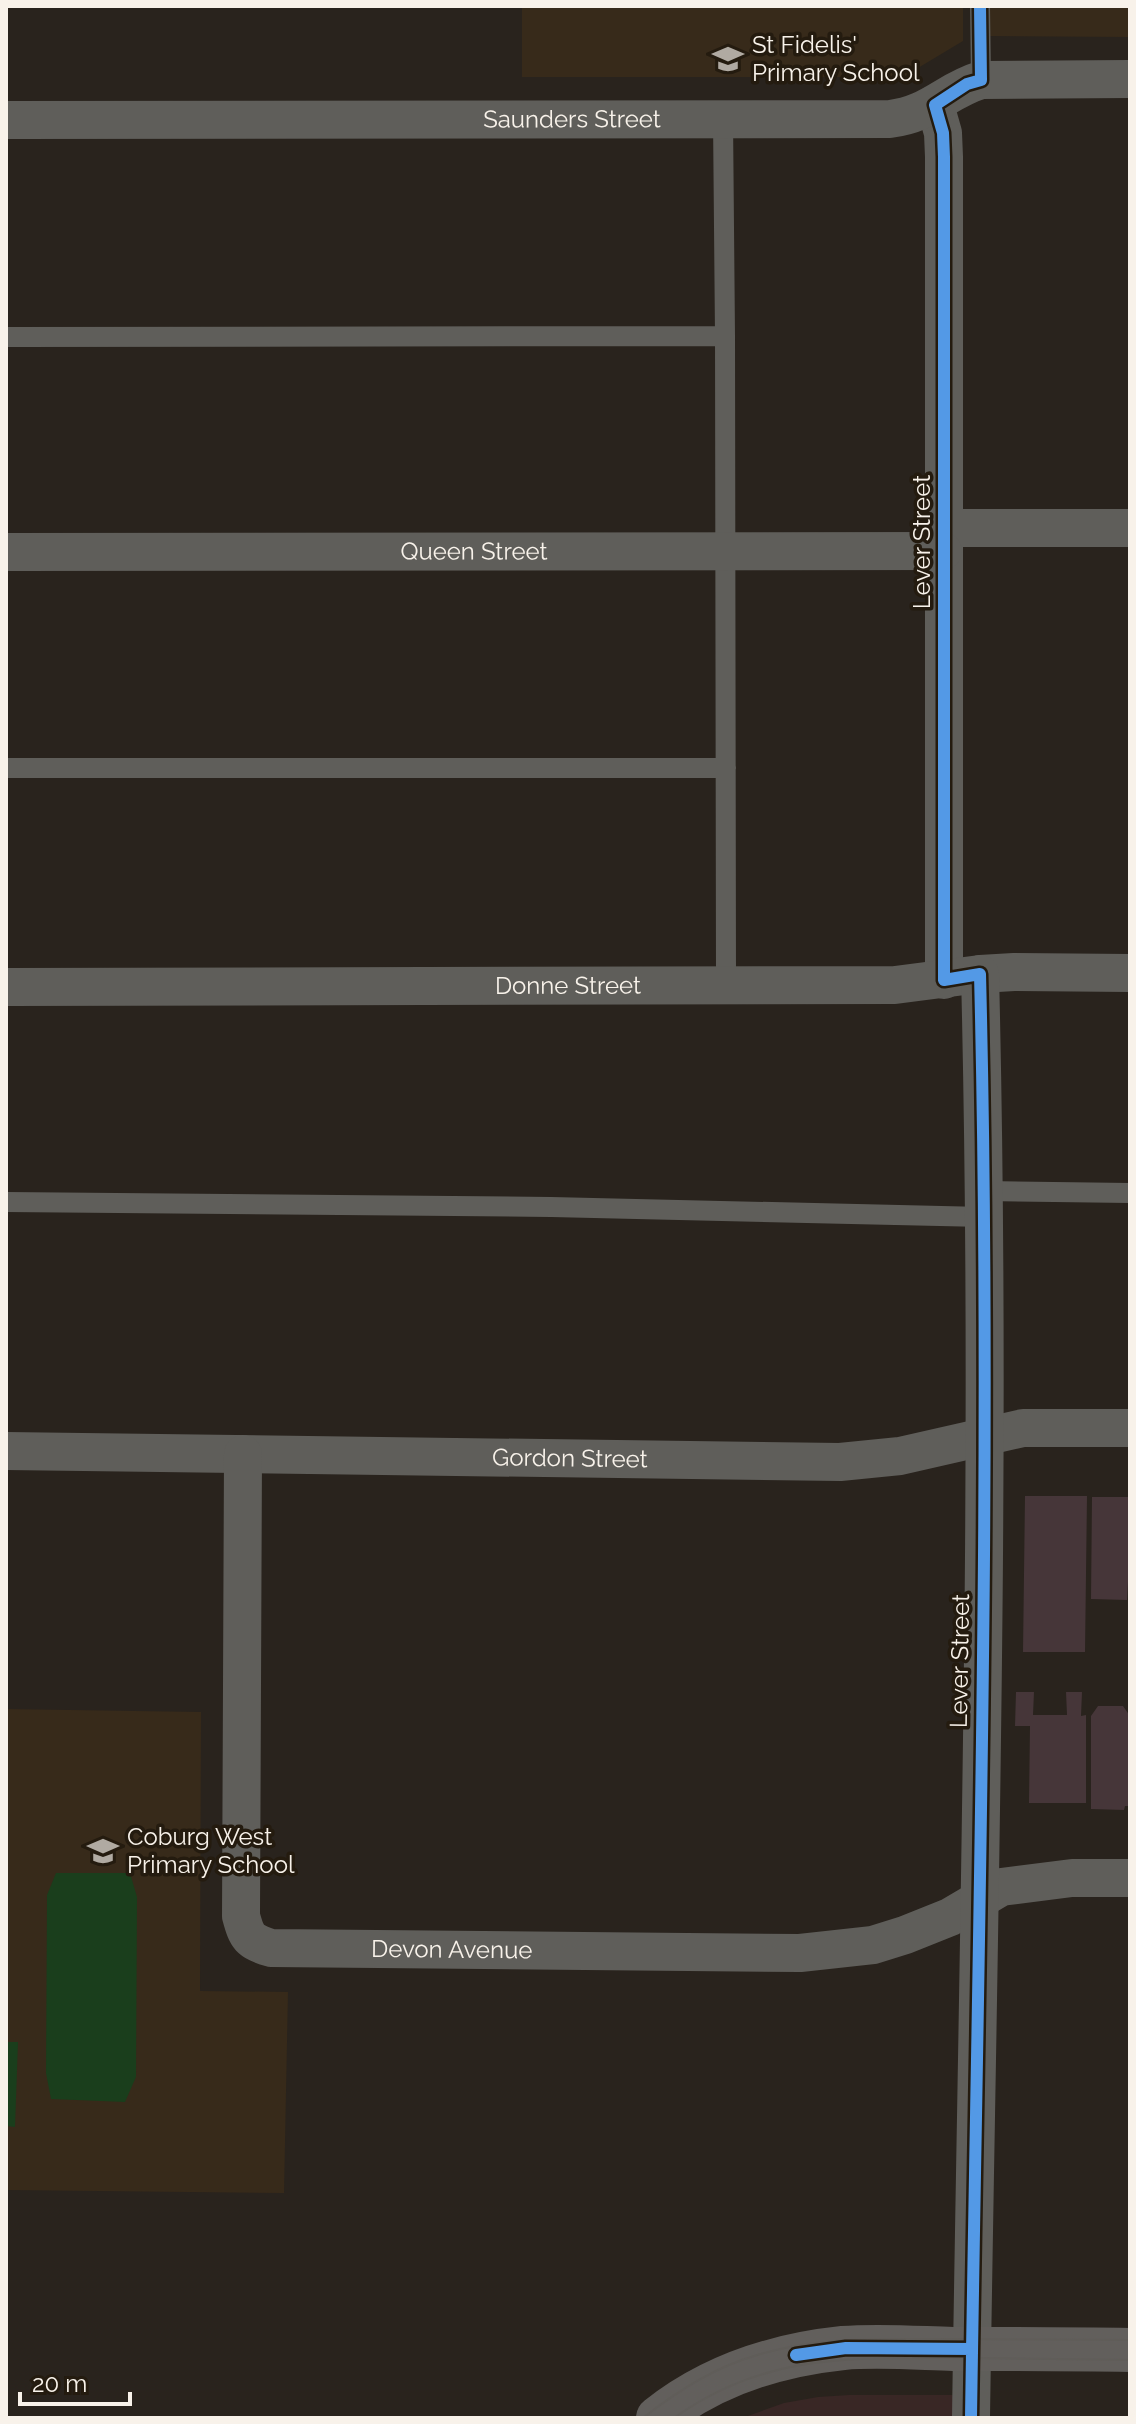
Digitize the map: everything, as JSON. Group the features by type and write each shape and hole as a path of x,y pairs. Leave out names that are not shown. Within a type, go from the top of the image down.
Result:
{"main road":[{"path":"658,2418 712,2383 755,2365 796,2355 846,2348 1130,2350"}],"street":[{"name":"Saunders Street","path":"6,120 890,119 920,113 967,84 981,80 1130,79"},
{"name":"Lever Street","path":"935,105 943,133 944,157 944,539 962,977 984,1204 980,1900 971,2418"},
{"name":"Queen Street","path":"6,552 727,551 1130,528"},
{"name":"Donne Street","path":"6,987 895,985 1018,972 1130,973"},
{"name":"Gordon Street","path":"6,1451 840,1462 900,1456 1023,1428 1130,1428"},
{"name":"Devon Avenue","path":"243,1454 241,1916 248,1938 257,1943 271,1948 800,1953 873,1945 895,1938 950,1917 1001,1887 1072,1878 1130,1878"}],"lane":[{"path":"980,6 981,80"},
{"path":"723,118 727,551 726,985"},
{"path":"6,337 725,336"},
{"path":"6,768 726,768"},
{"path":"6,1202 551,1207 984,1204 1130,1193"}],"shaded area":[{"name":"St Fidelis' Primary School","path":"522,6 963,6 963,41 903,77 522,77"},
{"name":"St Fidelis' Primary School","path":"988,6 1130,6 1130,37 988,36"},
{"name":"Coburg West Primary School","path":"6,1709 201,1712 200,1991 288,1992 284,2193 6,2190"},
{"path":"849,2395 980,2395 980,2418 742,2418 784,2403"}],"green space":[{"path":"56,1873 130,1873 137,1897 136,2077 125,2102 51,2099 46,2073 47,1895"},
{"path":"6,2042 18,2042 15,2127 6,2126"}],"building":[{"path":"1025,1496 1087,1496 1085,1652 1023,1652"},
{"path":"1092,1497 1130,1497 1130,1582 1127,1600 1091,1599"},
{"path":"1016,1692 1034,1692 1033,1715 1067,1715 1066,1692 1082,1692 1081,1716 1086,1715 1086,1803 1029,1803 1030,1726 1015,1726"},
{"path":"1098,1706 1123,1706 1130,1716 1130,1806 1125,1806 1124,1810 1091,1809 1091,1716"}],"tram line":[{"path":"643,2418 682,2390 724,2367 799,2345 889,2339 1130,2340"},
{"path":"674,2418 739,2382 805,2364 910,2358 1130,2360"}],"cycle path":[{"path":"971,2418 983,1696 983,1154 980,974 944,980 944,157 943,133 935,105 967,84 981,80 980,6"},
{"path":"796,2355 846,2348 972,2349"}],"place":[{"name":"St Fidelis' Primary School","path":"728,59"},
{"name":"Coburg West Primary School","path":"103,1851"}]}
